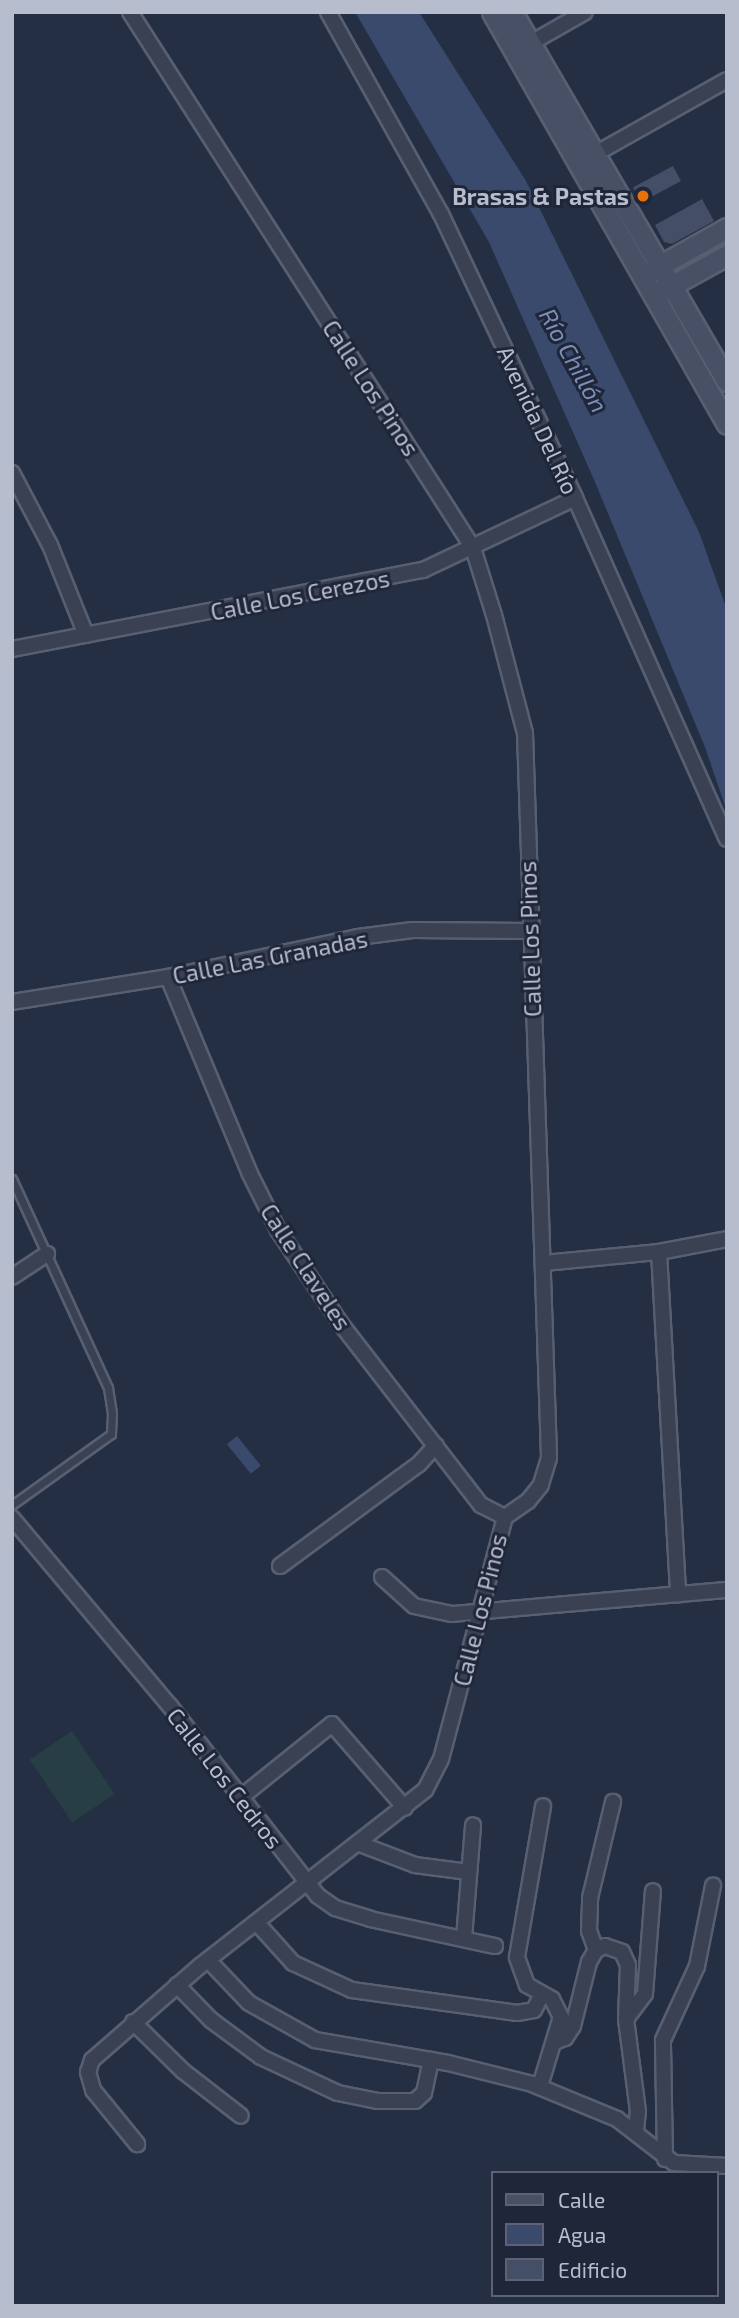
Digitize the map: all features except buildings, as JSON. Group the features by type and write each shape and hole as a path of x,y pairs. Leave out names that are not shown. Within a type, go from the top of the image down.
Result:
{"main road":[{"path":"492,12 586,160 660,265 727,382"},
{"path":"512,12 586,160 650,297 727,424"},
{"path":"640,276 727,228"},
{"path":"650,297 727,255"}],"street":[{"name":"Calle Los Pinos","path":"130,12 473,548 525,733 529,931 544,1262 549,1458 541,1485 527,1501 505,1517 478,1612 442,1759 431,1782 405,1808 208,1960 95,2054 88,2072 93,2090 137,2144"},
{"name":"Avenida Del Río","path":"328,12 441,214 575,498 727,839"},
{"path":"529,44 585,12"},
{"path":"586,160 727,80"},
{"path":"12,472 55,555 86,635"},
{"name":"Calle Los Cerezos","path":"12,649 423,570 575,498"},
{"name":"Calle Las Granadas","path":"12,1002 168,978 358,937 413,930 529,931"},
{"name":"Calle Claveles","path":"168,978 249,1172 278,1230 341,1324 481,1505 505,1517"},
{"path":"544,1262 659,1252 727,1238"},
{"path":"659,1252 678,1594"},
{"path":"12,1277 47,1254"},
{"path":"279,1566 419,1464 436,1445"},
{"name":"Calle Los Cedros","path":"12,1518 170,1706 307,1885 335,1908 495,1946"},
{"path":"382,1577 405,1601 426,1611 478,1612 727,1590"},
{"path":"240,1798 332,1724 405,1808"},
{"path":"557,2041 565,2038 573,2026 596,1950 589,1931 590,1898 613,1802"},
{"path":"540,2087 546,2060 557,2041 562,2024 559,2010 542,1994 527,1985 517,1957 542,1806"},
{"path":"464,1938 473,1825"},
{"path":"360,1844 415,1865 469,1872"},
{"path":"665,2159 663,2039 697,1966 713,1886"},
{"path":"626,2019 645,1994 653,1891"},
{"path":"257,1923 293,1962 352,1990 517,2012 534,2010 542,1994"},
{"path":"596,1950 613,1948 625,1958 626,2019 638,2111 636,2131"},
{"path":"208,1960 248,2003 297,2033 333,2046 431,2060 540,2087 589,2105 636,2131 665,2159 691,2166 727,2166"},
{"path":"177,1985 235,2040 280,2068 338,2093 415,2101 424,2093 431,2060"},
{"path":"133,2022 183,2071 241,2116"}],"lane":[{"path":"12,1179 108,1388 111,1434 12,1505"}],"shaded area":[{"path":"72,1731 114,1794 72,1823 30,1760"}],"water":[{"name":"Río Chillón","path":"355,12 419,12 526,181 699,532 727,610 727,812 705,747 595,482 489,242"},
{"path":"237,1436 261,1466 251,1474 227,1444"}],"place":[{"name":"Brasas & Pastas","path":"643,196"}]}
